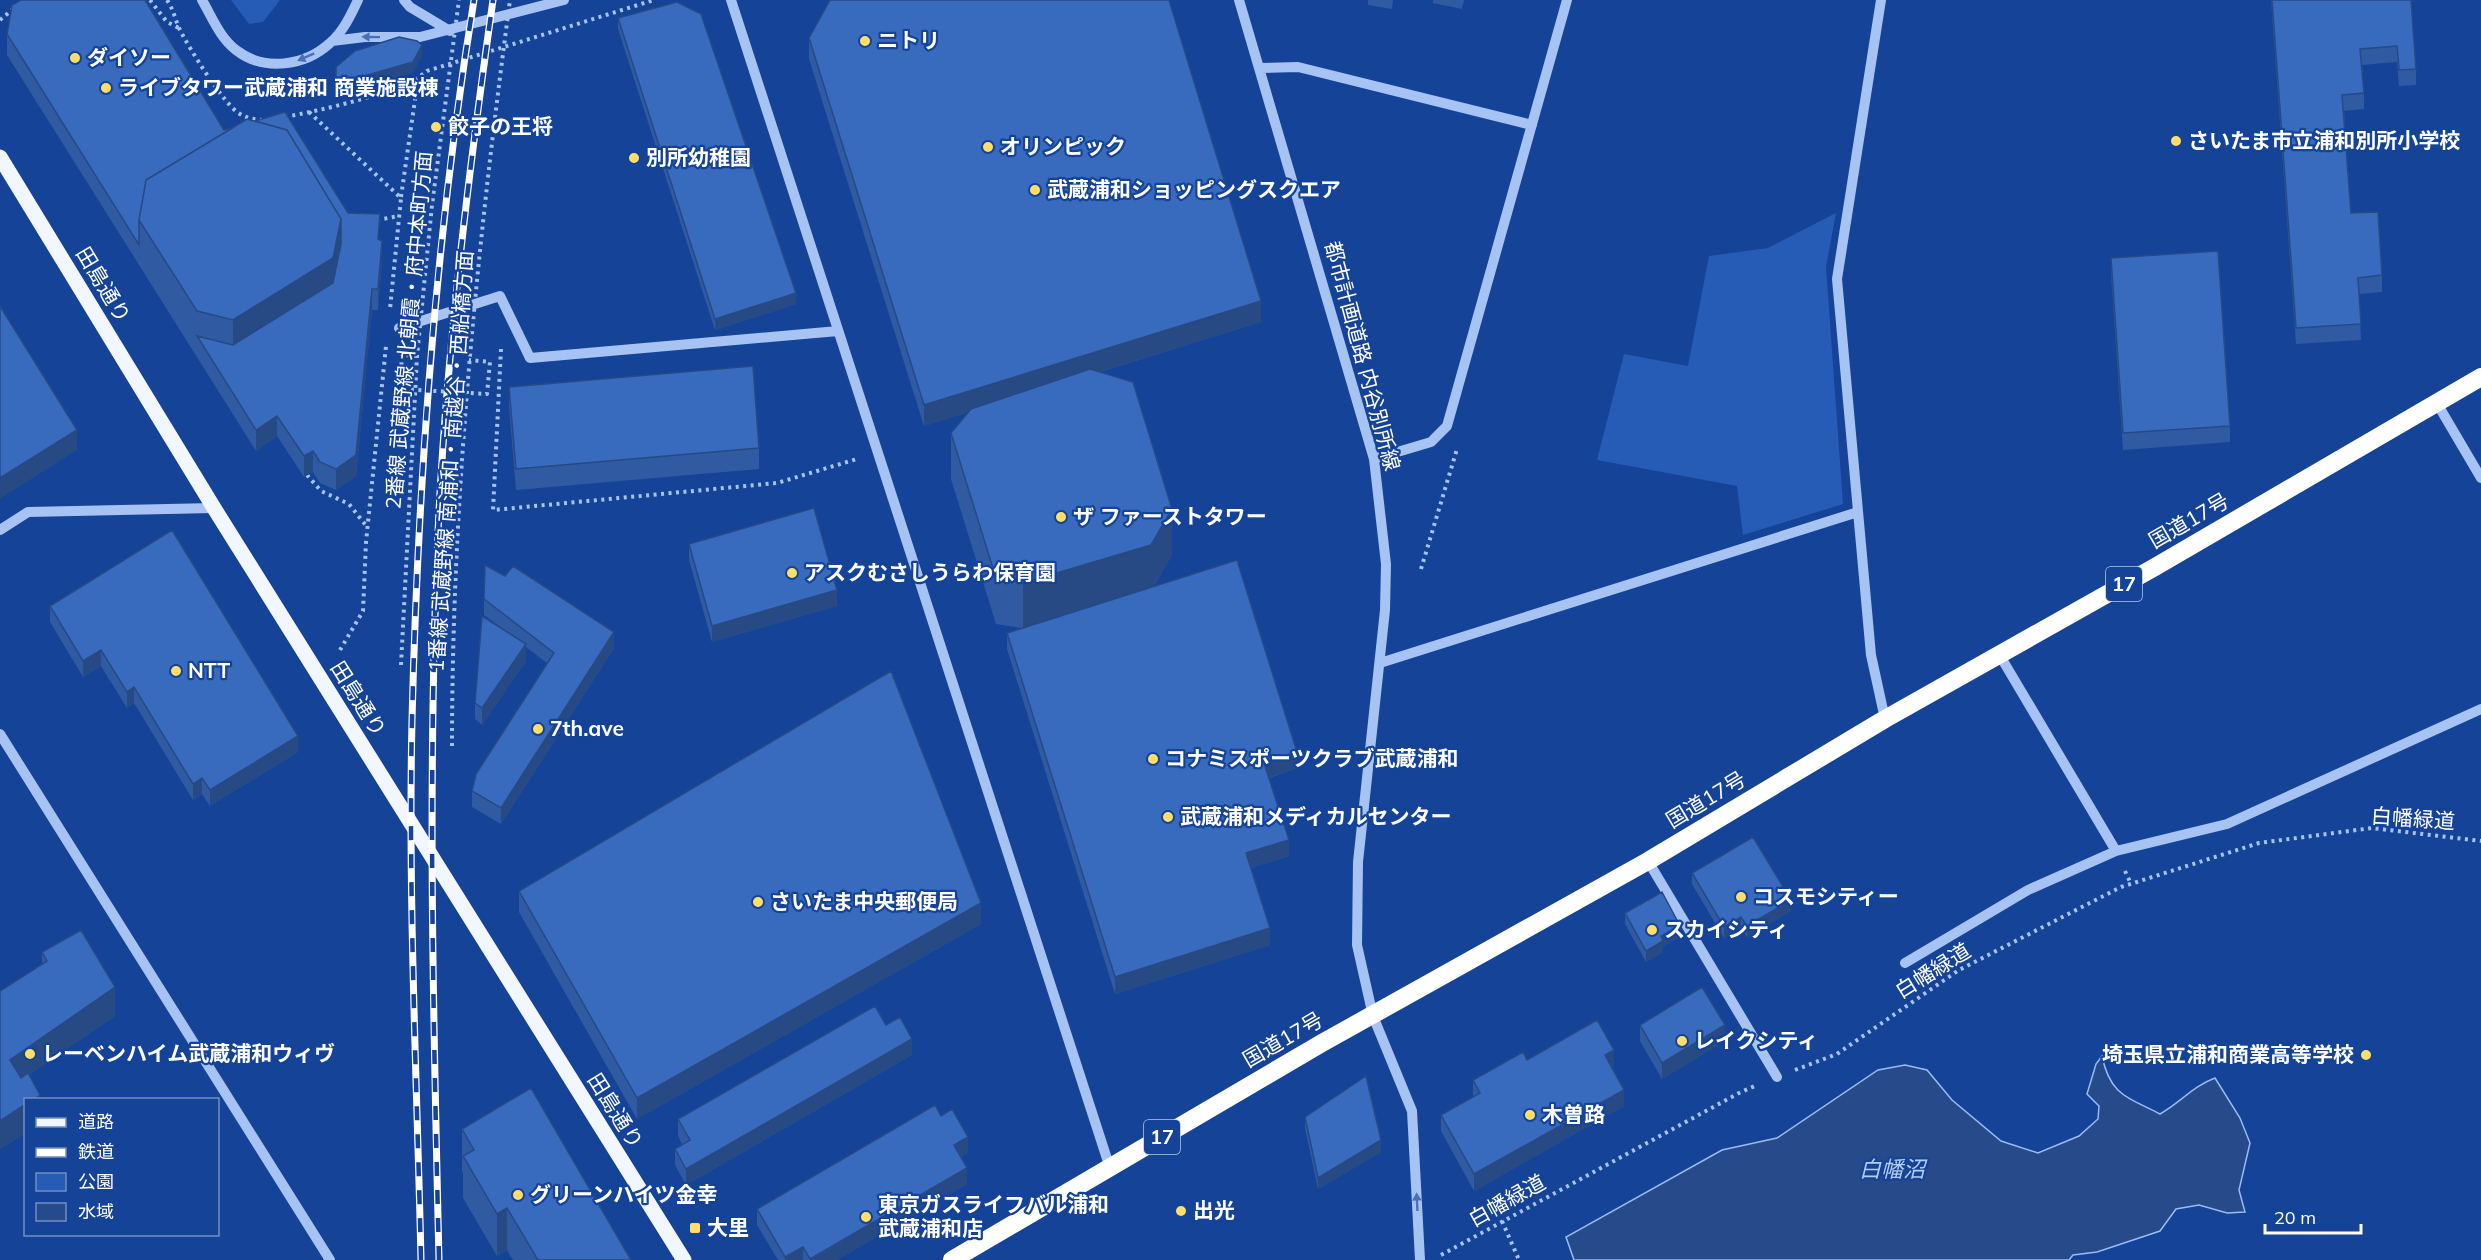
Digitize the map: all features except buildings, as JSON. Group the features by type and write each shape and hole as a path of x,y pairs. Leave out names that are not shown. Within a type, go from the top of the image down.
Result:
{"highway":[{"name":"国道17号","path":"952,1260 1322,1043 1648,861 1885,719 2438,405 2481,377"}],"main road":[{"name":"田島通り","path":"0,157 214,508 684,1260"}],"street":[{"path":"202,0 221,35 234,49 248,58 266,63 291,64 309,57 332,41 358,0"},
{"path":"404,0 410,7 450,31"},
{"path":"332,41 365,37 420,38 564,0"},
{"path":"731,0 1110,1168"},
{"name":"都市計画道路 内谷別所線","path":"1239,0 1374,459 1386,564 1380,663 1358,862 1357,945 1372,1016 1412,1111 1420,1260"},
{"path":"1374,459 1431,442 1447,426 1567,0"},
{"path":"1881,0 1837,279 1871,655 1885,719"},
{"path":"1260,68 1298,67 1532,125"},
{"path":"399,328 500,296 530,358 838,331"},
{"path":"2438,405 2481,477"},
{"path":"0,530 28,512 214,508"},
{"path":"1380,663 1858,512"},
{"path":"2000,654 2116,851"},
{"path":"1905,963 2028,890 2116,851 2227,824 2481,709"},
{"path":"0,734 330,1260"},
{"path":"1648,861 1777,1077"}],"path":[{"path":"150,0 167,22 179,28"},
{"path":"167,0 176,13 179,28 224,97 238,113 250,119 273,118"},
{"name":"2番線 武蔵野線 北朝霞・府中本町方面","path":"401,665 417,356 432,205 459,0"},
{"name":"1番線 武蔵野線 南浦和・南越谷・西船橋方面","path":"452,746 458,513 469,360 479,246 510,0"},
{"path":"281,117 309,112 418,79 427,70 654,0"},
{"path":"0,20 15,6"},
{"path":"389,321 401,198 418,79"},
{"path":"309,112 401,198"},
{"path":"374,228 375,221 399,216"},
{"path":"511,321 501,334 493,510 777,483 878,453"},
{"path":"340,650 363,611 368,528 387,343"},
{"path":"417,356 402,355 400,389 487,394 490,362 469,360"},
{"path":"1420,569 1457,449 1447,426"},
{"path":"307,475 321,491 349,504 368,528"},
{"name":"白幡緑道","path":"1438,1256 1739,1093 1837,1054 1959,970 2121,887 2259,843 2372,828 2481,841"},
{"path":"1502,1221 1519,1260"}],"green space":[{"path":"231,0 280,0 263,22 249,24"},
{"path":"1836,213 1826,267 1843,504 1743,535 1737,486 1597,460 1624,354 1688,366 1709,256 1768,248"}],"water":[{"name":"白幡沼","path":"2102,1056 2105,1069 2115,1087 2129,1098 2160,1114 2200,1085 2215,1078 2240,1118 2250,1143 2239,1190 2245,1212 2227,1213 2199,1205 2176,1209 2160,1231 2097,1252 2073,1255 2069,1260 1574,1260 1566,1237 1722,1150 1777,1138 1878,1070 1905,1065 1927,1070 1952,1100 2001,1141 2038,1153 2079,1136 2098,1119 2099,1106 2087,1094 2096,1064"}],"railway":[{"path":"421,1260 411,855 415,630 424,449 439,269 460,89 474,0"},
{"path":"439,1260 432,792 439,511 460,255 493,0"}],"place":[{"name":"ニトリ","path":"865,41"},
{"name":"ダイソー","path":"75,58"},
{"name":"ライブタワー武蔵浦和 商業施設棟","path":"106,88"},
{"name":"餃子の王将","path":"436,127"},
{"name":"さいたま市立浦和別所小学校","path":"2176,141"},
{"name":"オリンピック","path":"988,147"},
{"name":"別所幼稚園","path":"634,158"},
{"name":"武蔵浦和ショッピングスクエア","path":"1035,190"},
{"name":"ザ ファーストタワー","path":"1061,517"},
{"name":"アスクむさしうらわ保育園","path":"792,573"},
{"name":"NTT","path":"176,671"},
{"name":"7th.ave","path":"538,729"},
{"name":"コナミスポーツクラブ武蔵浦和","path":"1153,759"},
{"name":"武蔵浦和メディカルセンター","path":"1168,817"},
{"name":"コスモシティー","path":"1741,897"},
{"name":"さいたま中央郵便局","path":"758,902"},
{"name":"スカイシティ","path":"1652,930"},
{"name":"レイクシティ","path":"1682,1041"},
{"name":"レーベンハイム武蔵浦和ウィヴ","path":"30,1054"},
{"name":"埼玉県立浦和商業高等学校","path":"2366,1055"},
{"name":"木曽路","path":"1530,1115"},
{"name":"グリーンハイツ金幸","path":"518,1195"},
{"name":"出光","path":"1181,1211"},
{"name":"東京ガスライフバル浦和 武蔵浦和店","path":"866,1217"},
{"name":"大里","path":"695,1228"}]}
